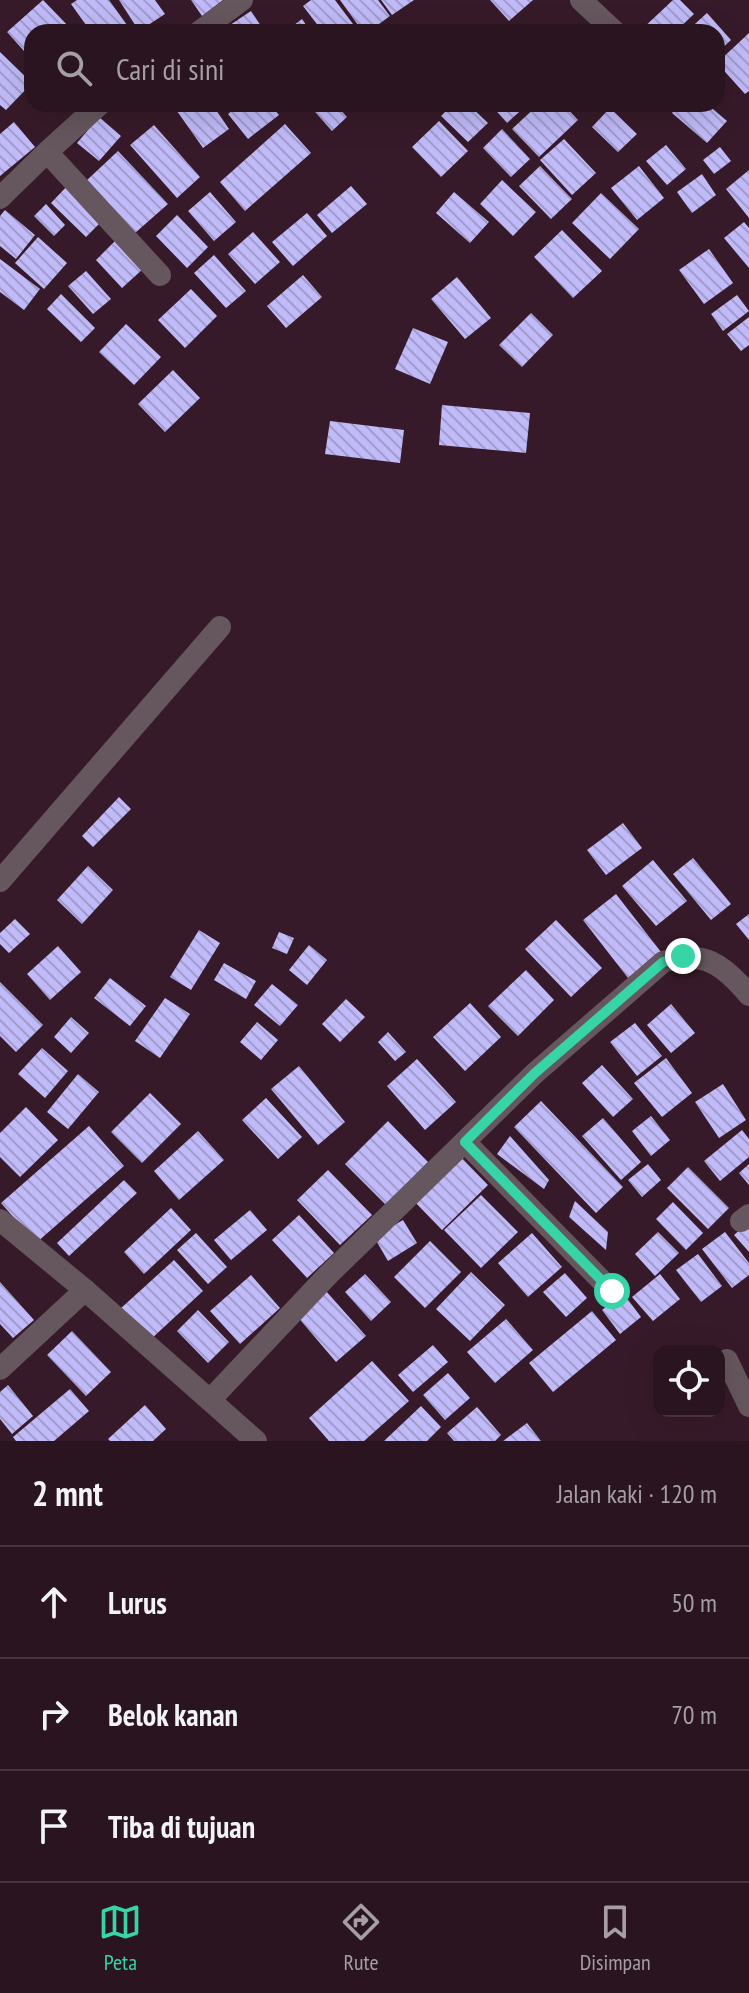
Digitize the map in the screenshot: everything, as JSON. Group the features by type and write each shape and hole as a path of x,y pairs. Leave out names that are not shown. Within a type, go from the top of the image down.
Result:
{"street":[{"path":"210,24 242,0"},
{"path":"581,0 606,24"},
{"path":"0,198 91,112"},
{"path":"47,152 160,275"},
{"path":"0,881 220,627"},
{"path":"211,1399 329,1274 535,1073 663,962 683,956 714,962 729,972 749,995"},
{"path":"465,1142 612,1291"},
{"path":"0,1220 85,1290 256,1441"},
{"path":"0,1369 85,1290"},
{"path":"727,1360 749,1406"}],"building":[{"path":"43,0 66,24 24,24 24,51 7,32"},
{"path":"77,0 109,0 126,24 85,24 71,4"},
{"path":"119,0 155,0 165,14 150,24 134,24"},
{"path":"191,0 223,0 202,16"},
{"path":"311,0 335,0 353,24 317,24 303,6"},
{"path":"340,0 378,0 390,16 379,24 357,24"},
{"path":"381,0 414,0 392,15"},
{"path":"490,0 533,0 509,21"},
{"path":"673,0 680,0 694,14 683,24 647,24"},
{"path":"251,11 260,24 232,24"},
{"path":"707,13 717,24 695,24"},
{"path":"749,33 749,91 745,94 725,72 725,56"},
{"path":"0,52 24,75 24,91 6,110 0,105"},
{"path":"178,112 217,112 229,129 203,148"},
{"path":"277,112 279,115 248,139 228,114"},
{"path":"315,112 342,112 347,117 332,131"},
{"path":"445,112 476,112 488,123 468,142 441,116"},
{"path":"497,112 519,112 507,123"},
{"path":"530,112 570,112 578,120 539,157 512,129"},
{"path":"606,112 614,112 637,134 618,152 592,127"},
{"path":"716,112 727,121 707,143 672,113"},
{"path":"99,117 121,136 99,161 77,143"},
{"path":"439,121 468,151 441,177 412,147"},
{"path":"14,122 35,147 0,176 0,134"},
{"path":"285,124 311,153 245,211 220,182"},
{"path":"154,125 200,177 177,198 130,145"},
{"path":"502,129 530,159 511,177 483,148"},
{"path":"564,139 596,173 572,195 540,160"},
{"path":"666,145 686,169 667,185 646,161"},
{"path":"720,147 731,161 714,174 703,160"},
{"path":"118,151 168,204 135,233 86,181"},
{"path":"540,166 572,199 551,219 519,186"},
{"path":"639,166 664,198 637,220 611,188"},
{"path":"749,170 749,218 726,189"},
{"path":"702,174 716,195 692,213 677,192"},
{"path":"502,180 536,212 513,236 480,204"},
{"path":"69,184 104,219 86,237 51,203"},
{"path":"351,186 367,204 332,233 317,215"},
{"path":"210,192 236,222 214,241 188,211"},
{"path":"454,192 489,222 470,243 436,213"},
{"path":"601,193 639,229 610,259 572,223"},
{"path":"46,204 65,225 54,236 34,216"},
{"path":"5,210 35,235 16,259 0,246 0,216"},
{"path":"307,213 327,236 293,266 272,242"},
{"path":"177,215 208,247 187,268 156,236"},
{"path":"744,222 749,228 749,268 724,238"},
{"path":"562,230 602,271 573,298 534,257"},
{"path":"253,232 280,262 255,284 228,254"},
{"path":"38,237 67,263 44,289 15,263"},
{"path":"116,240 143,269 122,288 96,260"},
{"path":"709,249 733,283 704,304 679,270"},
{"path":"214,255 246,291 226,308 194,273"},
{"path":"0,259 40,289 24,310 0,292"},
{"path":"86,271 111,299 93,314 68,286"},
{"path":"303,275 322,297 286,328 267,306"},
{"path":"457,277 491,318 465,339 431,299"},
{"path":"191,289 217,316 185,348 158,320"},
{"path":"61,294 95,328 81,342 47,309"},
{"path":"737,295 749,311 723,331 711,314"},
{"path":"531,313 553,335 522,367 499,345"},
{"path":"749,317 749,345 741,351 727,334"},
{"path":"126,324 161,357 134,385 99,352"},
{"path":"413,328 448,342 430,384 395,369"},
{"path":"173,370 200,398 165,432 138,404"},
{"path":"442,405 530,413 526,453 439,445"},
{"path":"330,421 404,430 400,463 325,454"},
{"path":"119,797 131,809 93,847 82,836"},
{"path":"623,823 642,848 606,875 587,850"},
{"path":"693,858 731,904 711,920 673,874"},
{"path":"653,860 687,901 656,926 622,886"},
{"path":"88,866 113,890 82,924 57,900"},
{"path":"616,894 661,952 628,978 583,920"},
{"path":"749,914 749,940 736,924"},
{"path":"15,919 30,934 9,953 0,944 0,933"},
{"path":"556,920 602,968 571,997 525,949"},
{"path":"199,930 220,943 191,990 170,977"},
{"path":"279,932 294,938 287,954 272,948"},
{"path":"309,945 327,960 307,985 289,970"},
{"path":"58,946 81,972 50,1000 27,974"},
{"path":"224,963 256,981 246,999 214,980"},
{"path":"526,970 554,1000 518,1036 488,1006"},
{"path":"110,978 146,1006 130,1026 94,998"},
{"path":"0,982 43,1025 16,1052 0,1036"},
{"path":"272,984 298,1005 280,1026 254,1005"},
{"path":"165,998 190,1014 160,1058 135,1041"},
{"path":"346,999 365,1017 340,1042 322,1024"},
{"path":"470,1003 501,1037 465,1071 433,1037"},
{"path":"671,1004 695,1033 671,1053 647,1025"},
{"path":"71,1017 89,1033 71,1053 54,1037"},
{"path":"257,1022 278,1040 261,1060 240,1042"},
{"path":"635,1023 662,1056 637,1076 610,1042"},
{"path":"388,1032 406,1052 395,1061 378,1042"},
{"path":"42,1048 68,1071 45,1098 18,1074"},
{"path":"666,1058 692,1093 662,1117 634,1083"},
{"path":"417,1059 456,1102 425,1130 387,1086"},
{"path":"602,1065 633,1099 613,1117 582,1083"},
{"path":"299,1066 345,1122 318,1145 271,1089"},
{"path":"78,1074 99,1092 68,1129 47,1112"},
{"path":"723,1084 746,1120 719,1138 695,1102"},
{"path":"150,1093 181,1124 142,1163 111,1132"},
{"path":"266,1098 302,1137 278,1159 242,1120"},
{"path":"541,1101 623,1187 596,1213 514,1127"},
{"path":"26,1107 58,1140 20,1177 0,1157 0,1133"},
{"path":"651,1116 670,1140 651,1156 632,1131"},
{"path":"603,1118 641,1162 621,1180 582,1136"},
{"path":"388,1121 428,1162 386,1205 345,1164"},
{"path":"89,1126 124,1166 36,1243 1,1203"},
{"path":"742,1130 749,1139 749,1157 720,1181 704,1161"},
{"path":"198,1131 224,1160 179,1200 154,1171"},
{"path":"510,1136 549,1180 544,1189 497,1154"},
{"path":"458,1154 488,1185 442,1230 412,1199"},
{"path":"648,1164 661,1180 642,1197 628,1180"},
{"path":"749,1164 749,1185 739,1173"},
{"path":"688,1167 729,1208 708,1229 667,1188"},
{"path":"328,1170 372,1215 340,1245 297,1200"},
{"path":"124,1180 137,1193 69,1256 57,1243"},
{"path":"481,1195 518,1232 481,1268 444,1230"},
{"path":"575,1201 608,1232 606,1250 569,1217"},
{"path":"673,1202 703,1233 686,1250 656,1219"},
{"path":"171,1208 191,1230 144,1274 124,1252"},
{"path":"250,1210 267,1230 231,1260 214,1240"},
{"path":"299,1215 334,1253 307,1278 272,1240"},
{"path":"403,1220 417,1243 388,1261 374,1237"},
{"path":"749,1222 749,1252 734,1235"},
{"path":"658,1232 679,1253 655,1276 635,1254"},
{"path":"725,1232 749,1263 749,1275 732,1288 702,1249"},
{"path":"196,1233 227,1267 208,1284 177,1250"},
{"path":"532,1233 562,1267 528,1297 498,1263"},
{"path":"430,1241 461,1272 425,1308 394,1277"},
{"path":"698,1254 722,1286 701,1302 676,1270"},
{"path":"174,1260 203,1291 150,1340 120,1309"},
{"path":"471,1272 505,1305 470,1341 436,1309"},
{"path":"565,1273 587,1298 566,1317 543,1292"},
{"path":"365,1274 391,1302 371,1321 345,1292"},
{"path":"660,1274 680,1299 653,1321 632,1297"},
{"path":"251,1275 280,1308 240,1344 210,1311"},
{"path":"0,1282 34,1320 13,1338 0,1324"},
{"path":"325,1290 366,1336 336,1362 296,1315"},
{"path":"623,1293 641,1317 620,1334 602,1310"},
{"path":"198,1310 229,1342 208,1363 177,1331"},
{"path":"592,1311 616,1340 553,1392 529,1363"},
{"path":"506,1319 533,1350 495,1383 467,1352"},
{"path":"72,1331 111,1372 86,1396 47,1355"},
{"path":"433,1345 448,1362 413,1392 398,1375"},
{"path":"372,1361 409,1401 364,1441 329,1441 309,1418"},
{"path":"448,1373 470,1398 445,1420 423,1395"},
{"path":"8,1385 33,1416 12,1434 0,1419 0,1392"},
{"path":"70,1389 89,1411 54,1441 16,1441 13,1437"},
{"path":"145,1405 166,1429 153,1441 108,1439"},
{"path":"421,1406 441,1427 427,1441 384,1441"},
{"path":"477,1407 501,1435 495,1441 454,1441 447,1433"},
{"path":"527,1423 541,1441 503,1441"}],"route":[{"path":"612,1291 465,1142 535,1073 663,962 683,956"}]}
